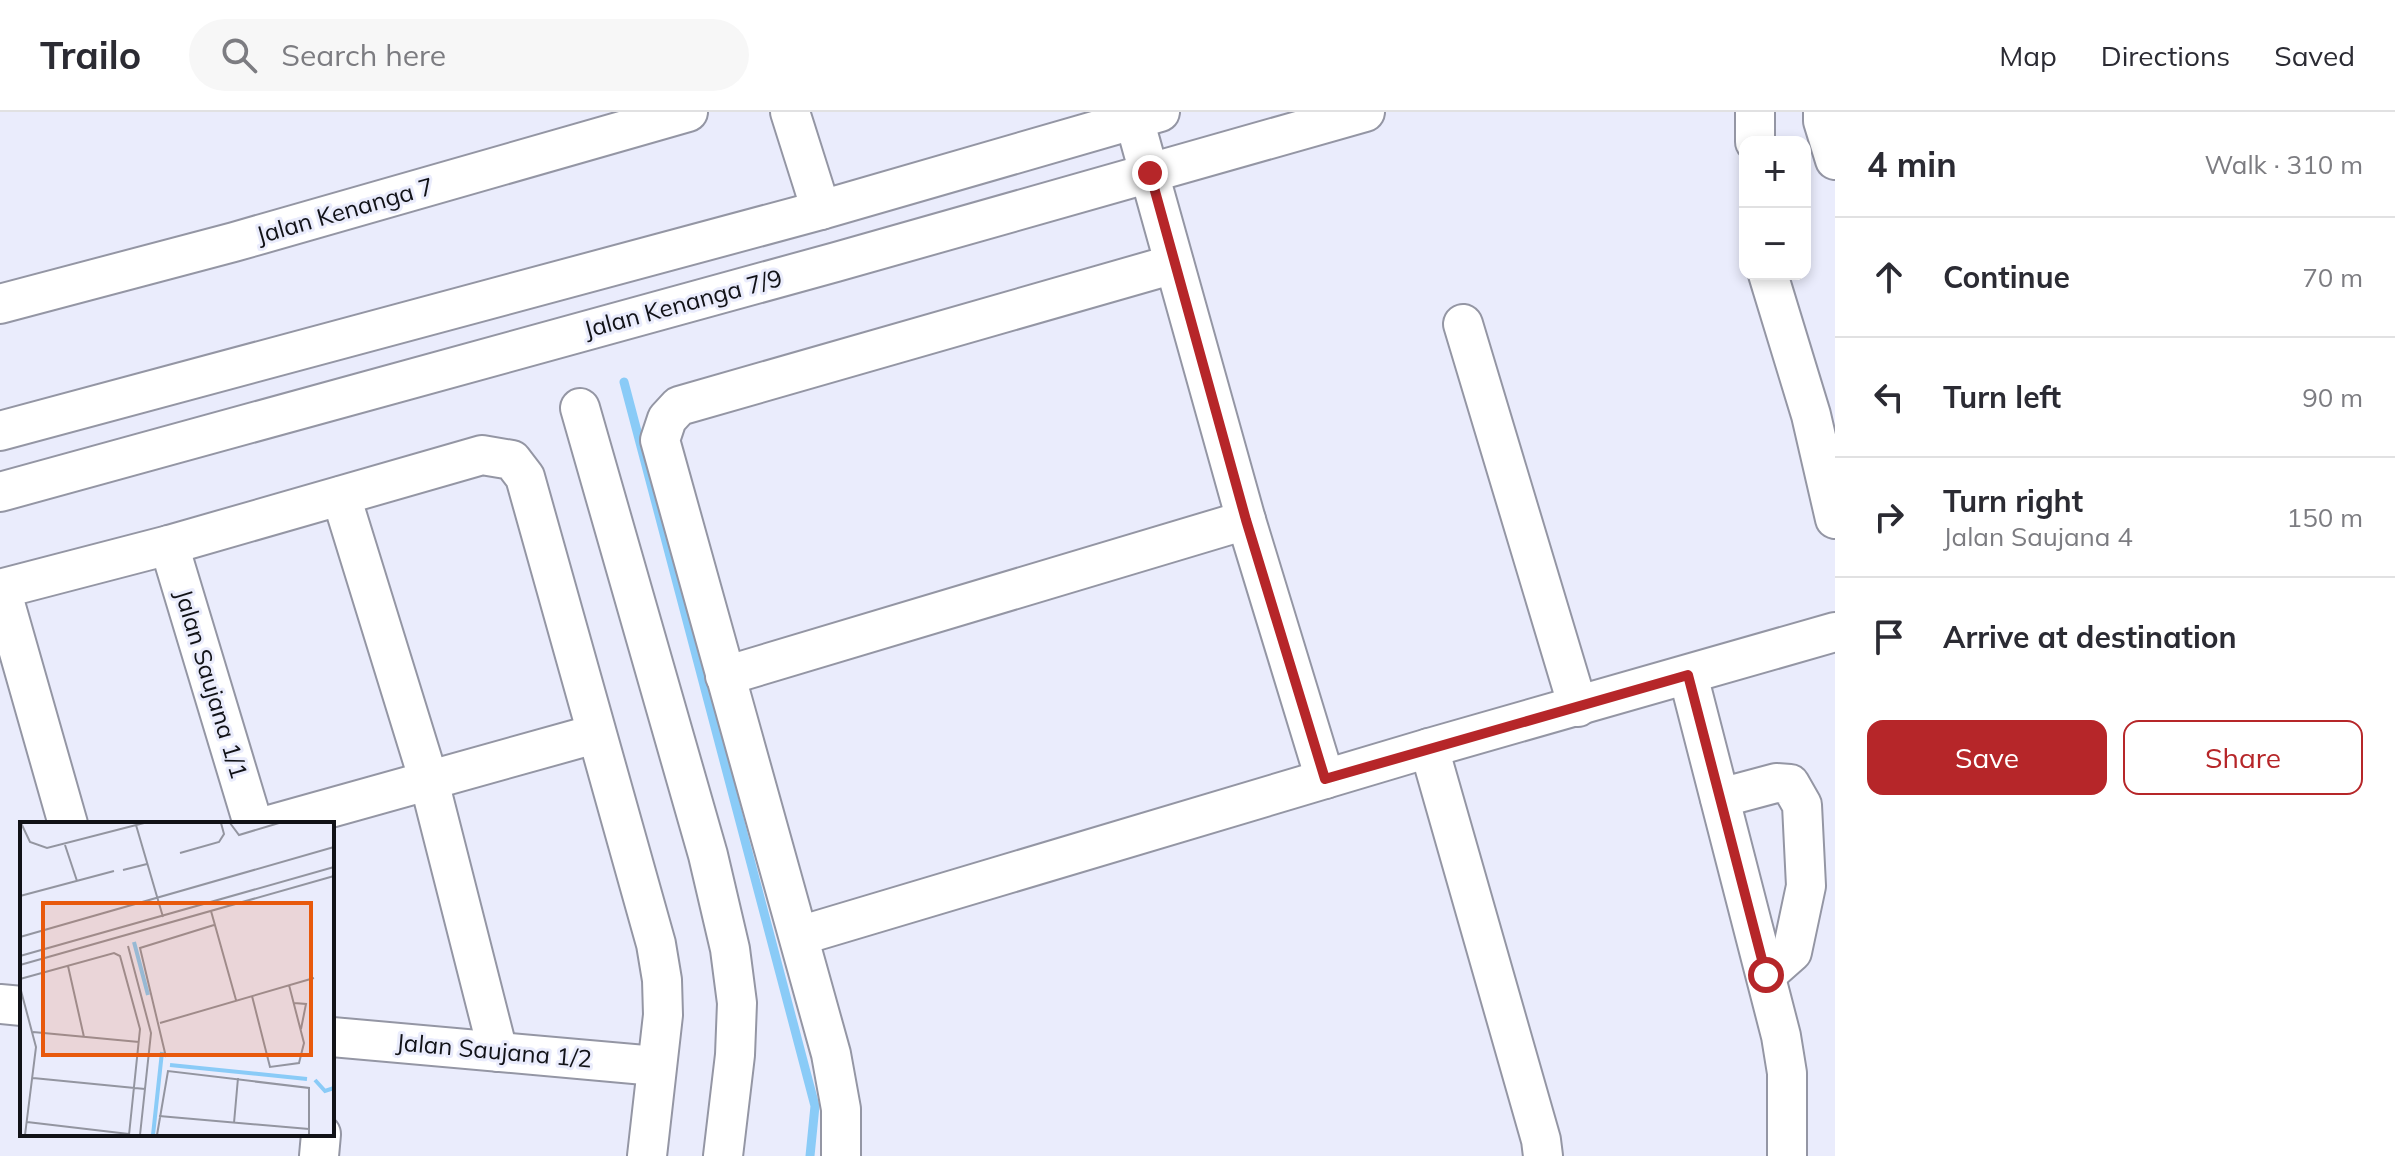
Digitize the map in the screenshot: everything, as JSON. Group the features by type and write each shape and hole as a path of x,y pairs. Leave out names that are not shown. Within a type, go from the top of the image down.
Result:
{"street":[{"name":"Jalan Kenanga 7","path":"0,304 234,242 688,112"},
{"path":"790,112 821,210"},
{"name":"Jalan Kenanga 7/9","path":"0,492 836,262 1365,112"},
{"path":"1755,112 1755,136"},
{"path":"1823,112 1835,160"},
{"path":"0,431 821,210 1147,116 1150,173 1174,264 1246,520 1325,779"},
{"path":"841,1156 841,1109 831,1054 660,440 667,419 679,406 1174,264"},
{"path":"1770,280 1811,415 1835,519"},
{"path":"1463,324 1578,707"},
{"path":"580,408 708,855 730,949 737,1003 735,1055 723,1156"},
{"path":"67,822 0,589 169,545 482,455 512,460 525,477 658,956 663,1015 647,1156"},
{"path":"341,496 429,781 498,1052"},
{"path":"725,676 1246,520"},
{"name":"Jalan Saujana 1/1","path":"169,545 252,822"},
{"path":"799,936 1429,748 1835,632"},
{"path":"1688,675 1781,1036 1787,1073 1787,1156"},
{"path":"280,822 595,734"},
{"path":"1429,748 1543,1156"},
{"path":"1720,798 1776,783 1790,784 1802,805 1806,886 1792,952 1766,975"},
{"path":"0,1004 20,1006"},
{"name":"Jalan Saujana 1/2","path":"334,1037 656,1066"},
{"path":"319,1156 321,1136"}],"waterway":[{"path":"624,382 815,1106 810,1156"}],"route":[{"path":"1150,173 1246,520 1325,779 1688,675 1766,975"}]}
